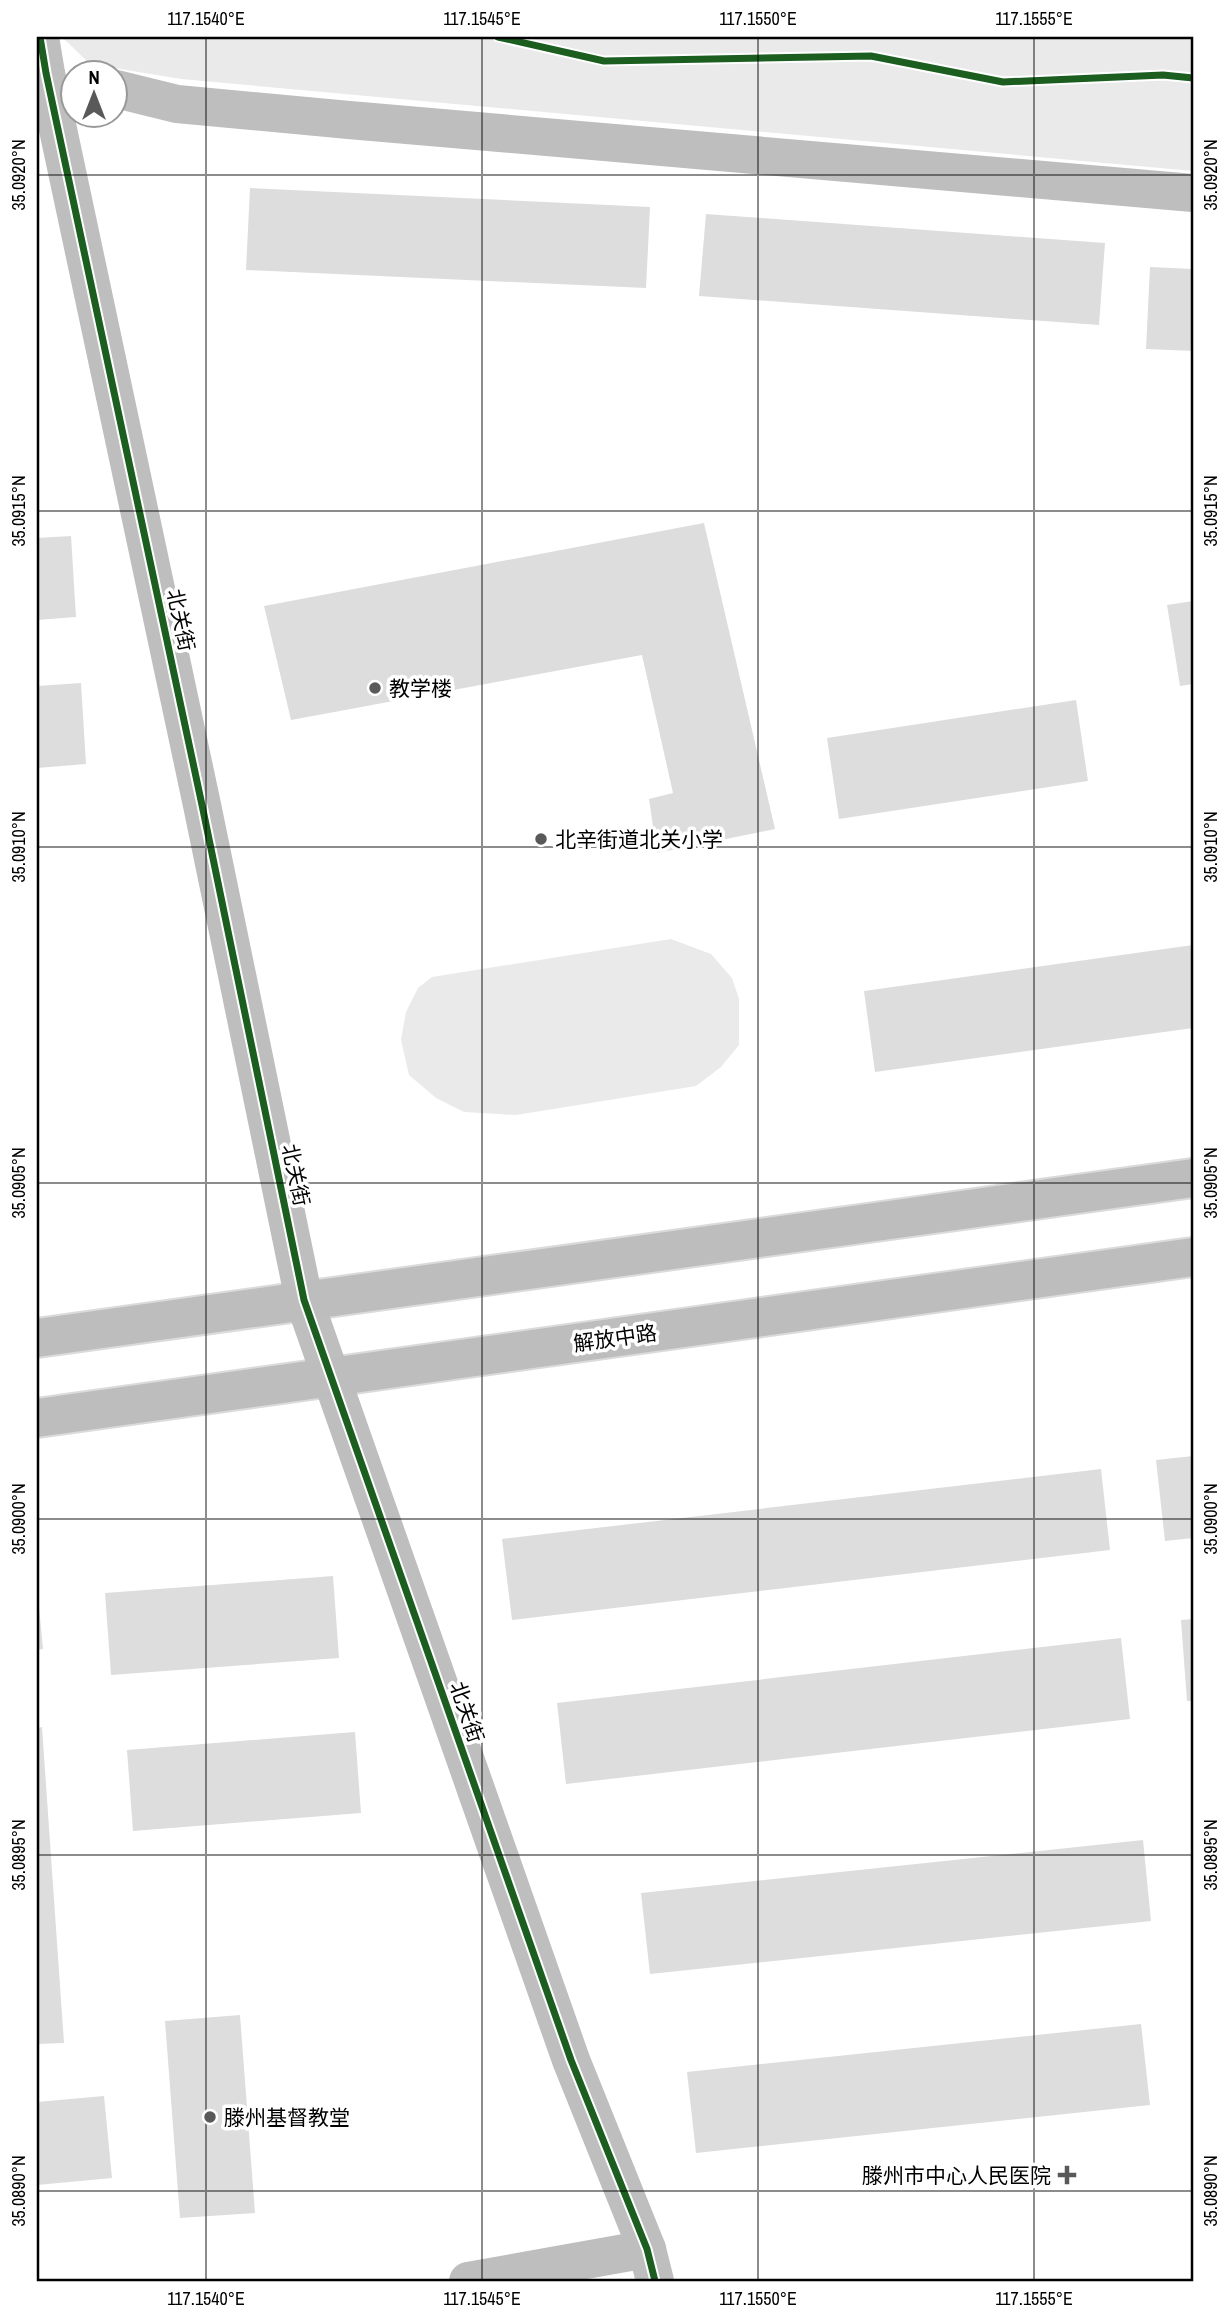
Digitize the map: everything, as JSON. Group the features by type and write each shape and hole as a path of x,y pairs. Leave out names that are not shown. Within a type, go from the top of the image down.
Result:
{"main road":[{"path":"37,1338 1193,1178"},
{"name":"解放中路","path":"37,1418 1193,1257"}],"street":[{"name":"北关街","path":"49,64 304,1300 571,2060 651,2265"},
{"path":"130,92 177,104 1193,193"},
{"path":"468,2281 651,2265"}],"shaded area":[{"path":"62,37 1193,37 1193,171 181,79 130,71 130,60 86,60"},
{"path":"671,939 711,954 732,978 739,999 739,1045 721,1067 696,1086 516,1115 464,1112 436,1098 409,1075 401,1040 406,1012 418,988 432,977"}],"building":[{"path":"250,188 650,207 646,288 246,270"},
{"path":"706,214 1105,243 1099,325 699,296"},
{"path":"1150,267 1193,269 1193,351 1146,349"},
{"name":"教学楼","path":"704,523 775,829 657,853 649,799 673,793 642,655 291,720 264,606"},
{"path":"71,536 76,617 37,620 37,538"},
{"path":"1193,601 1193,684 1180,686 1167,605"},
{"path":"81,683 86,764 37,768 37,686"},
{"path":"1076,700 1088,781 839,819 827,738"},
{"path":"1193,945 1193,1028 875,1072 864,991"},
{"path":"1193,1456 1193,1538 1165,1541 1156,1460"},
{"path":"1101,1469 1110,1550 512,1620 502,1539"},
{"path":"333,1576 339,1658 111,1675 105,1593"},
{"path":"37,1607 43,1649 37,1650"},
{"path":"1193,1619 1193,1701 1187,1701 1181,1620"},
{"path":"1121,1638 1130,1719 566,1784 557,1703"},
{"path":"42,1727 64,2043 37,2044 37,1728"},
{"path":"355,1732 361,1813 133,1831 127,1750"},
{"path":"1143,1840 1151,1921 650,1974 641,1893"},
{"name":"滕州基督教堂","path":"240,2015 255,2213 180,2218 165,2021"},
{"path":"1141,2024 1150,2105 696,2153 687,2072"},
{"path":"104,2096 112,2178 37,2185 37,2102"}],"cycle path":[{"path":"40,37 304,1300 571,2060 647,2249 655,2281"},
{"path":"498,37 604,61 871,56 1003,82 1163,75 1193,78"}],"place":[{"name":"教学楼","path":"375,688"},
{"name":"北辛街道北关小学","path":"541,839"},
{"name":"滕州基督教堂","path":"210,2117"},
{"name":"滕州市中心人民医院","path":"1067,2175"}]}
